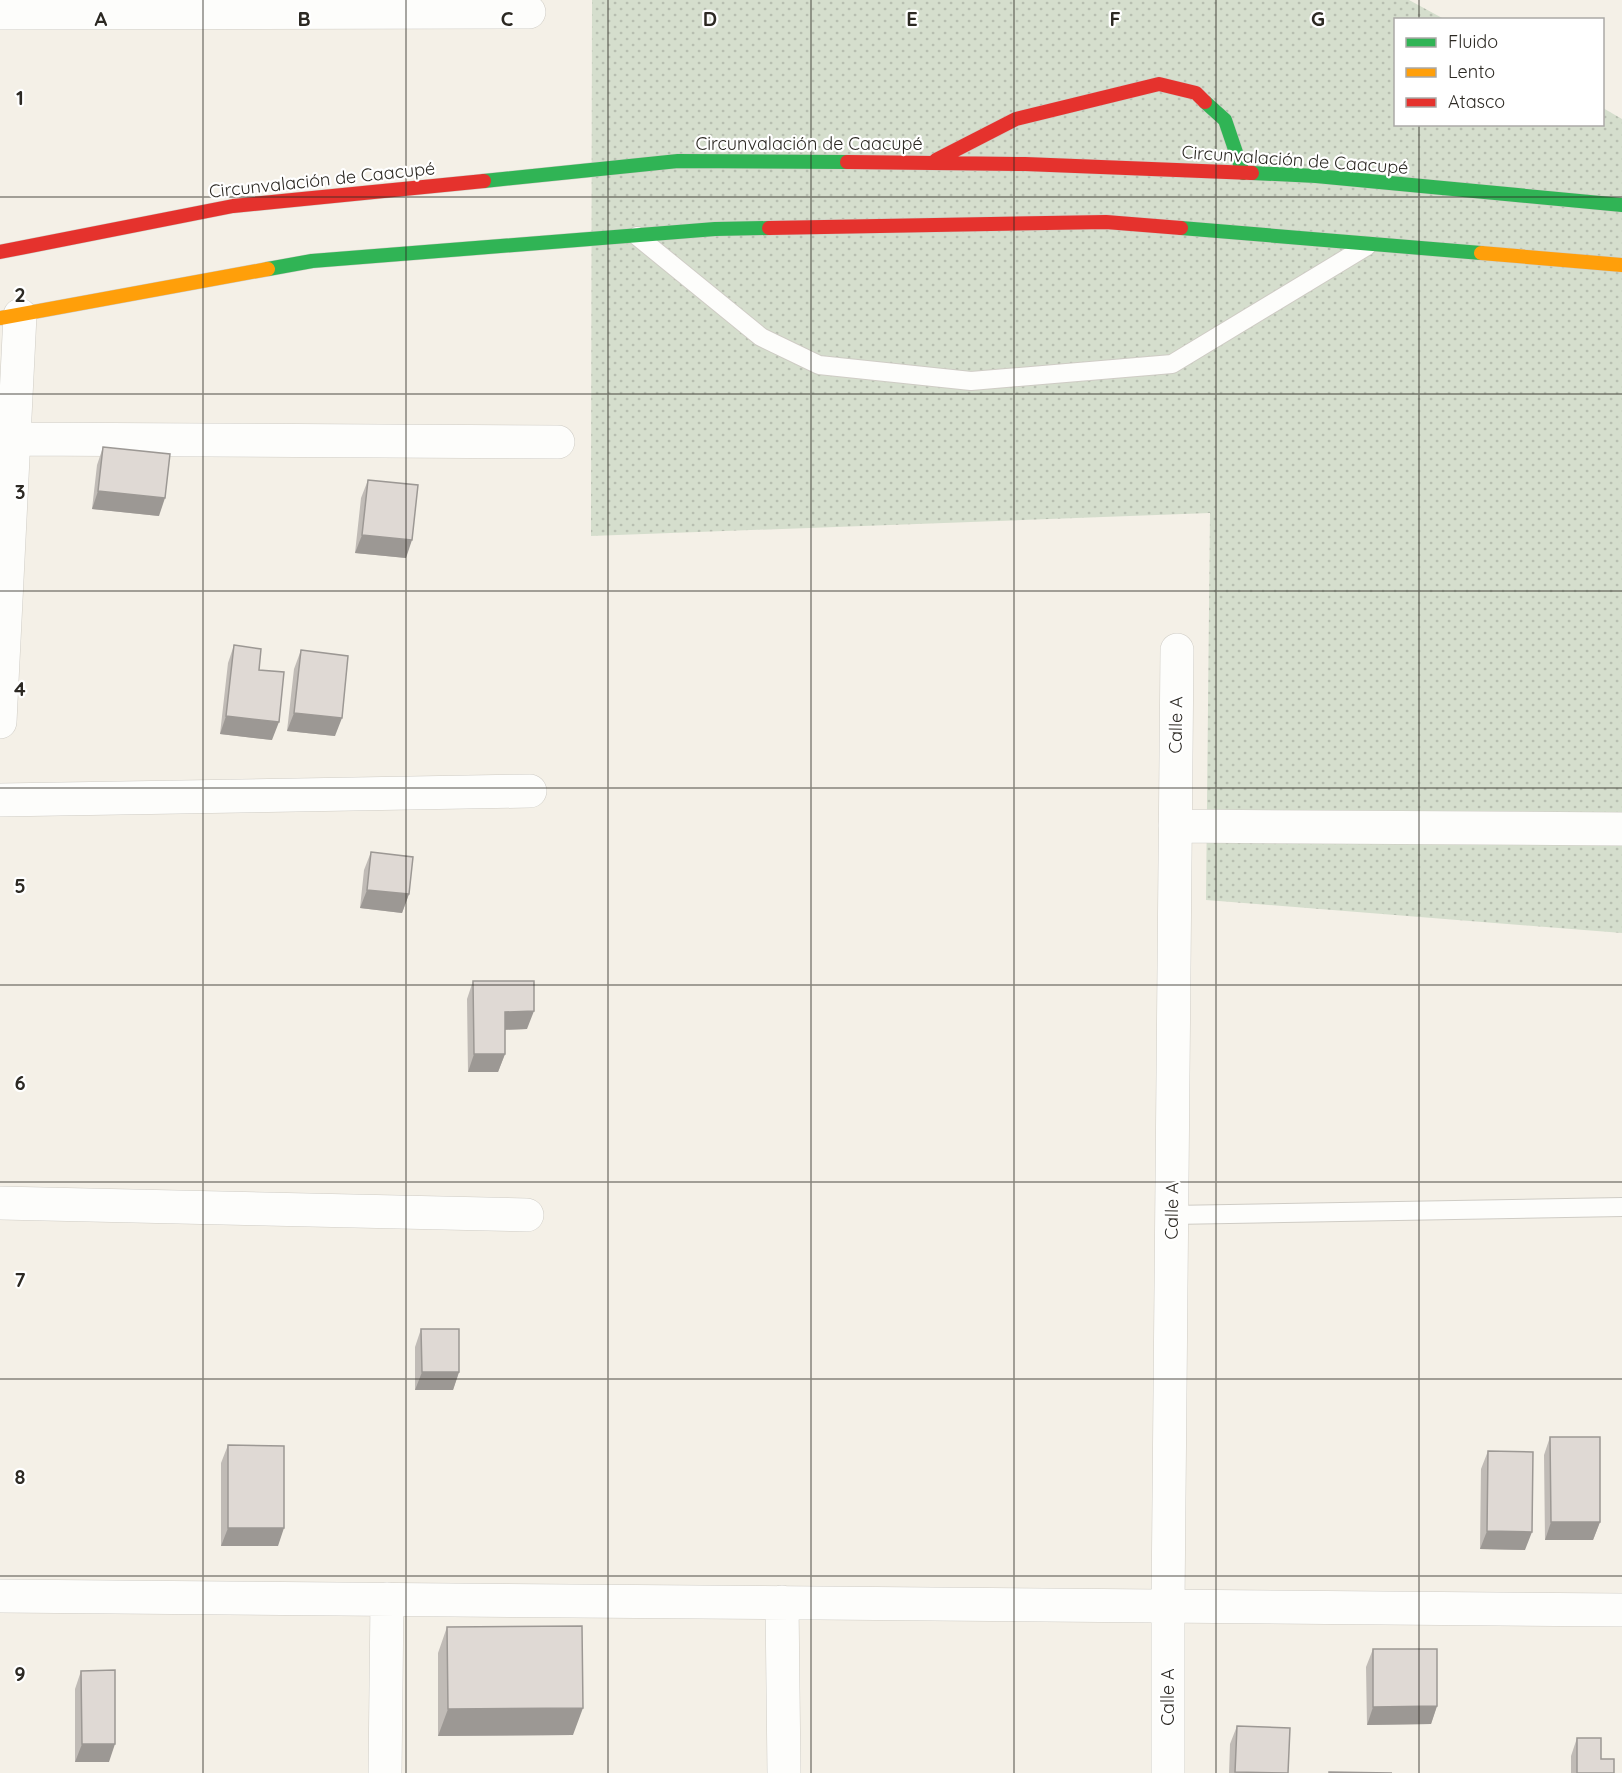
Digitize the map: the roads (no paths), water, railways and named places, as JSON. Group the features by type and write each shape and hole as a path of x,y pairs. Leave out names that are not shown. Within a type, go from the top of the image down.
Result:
{"highway":[{"path":"930,163 1016,119 1159,84 1196,93 1225,120 1243,173"},
{"name":"Circunvalación de Caacupé","path":"0,252 233,206 678,161 1025,164 1316,176 1622,205"},
{"path":"10,316 312,261 715,229 1106,222 1622,265"}],"street":[{"path":"0,14 529,12"},
{"path":"0,722 2,619 14,439 10,316"},
{"path":"14,439 558,442"},
{"name":"Calle A","path":"1168,1773 1177,650"},
{"path":"0,800 530,791"},
{"path":"1175,826 1622,829"},
{"path":"0,1203 527,1215"},
{"path":"0,1596 1622,1610"},
{"path":"384,1773 387,1599"},
{"path":"782,1602 784,1773"}],"lane":[{"path":"635,235 761,337 819,365 971,381 1172,364 1370,244"},
{"path":"1172,1215 1622,1207"}]}
